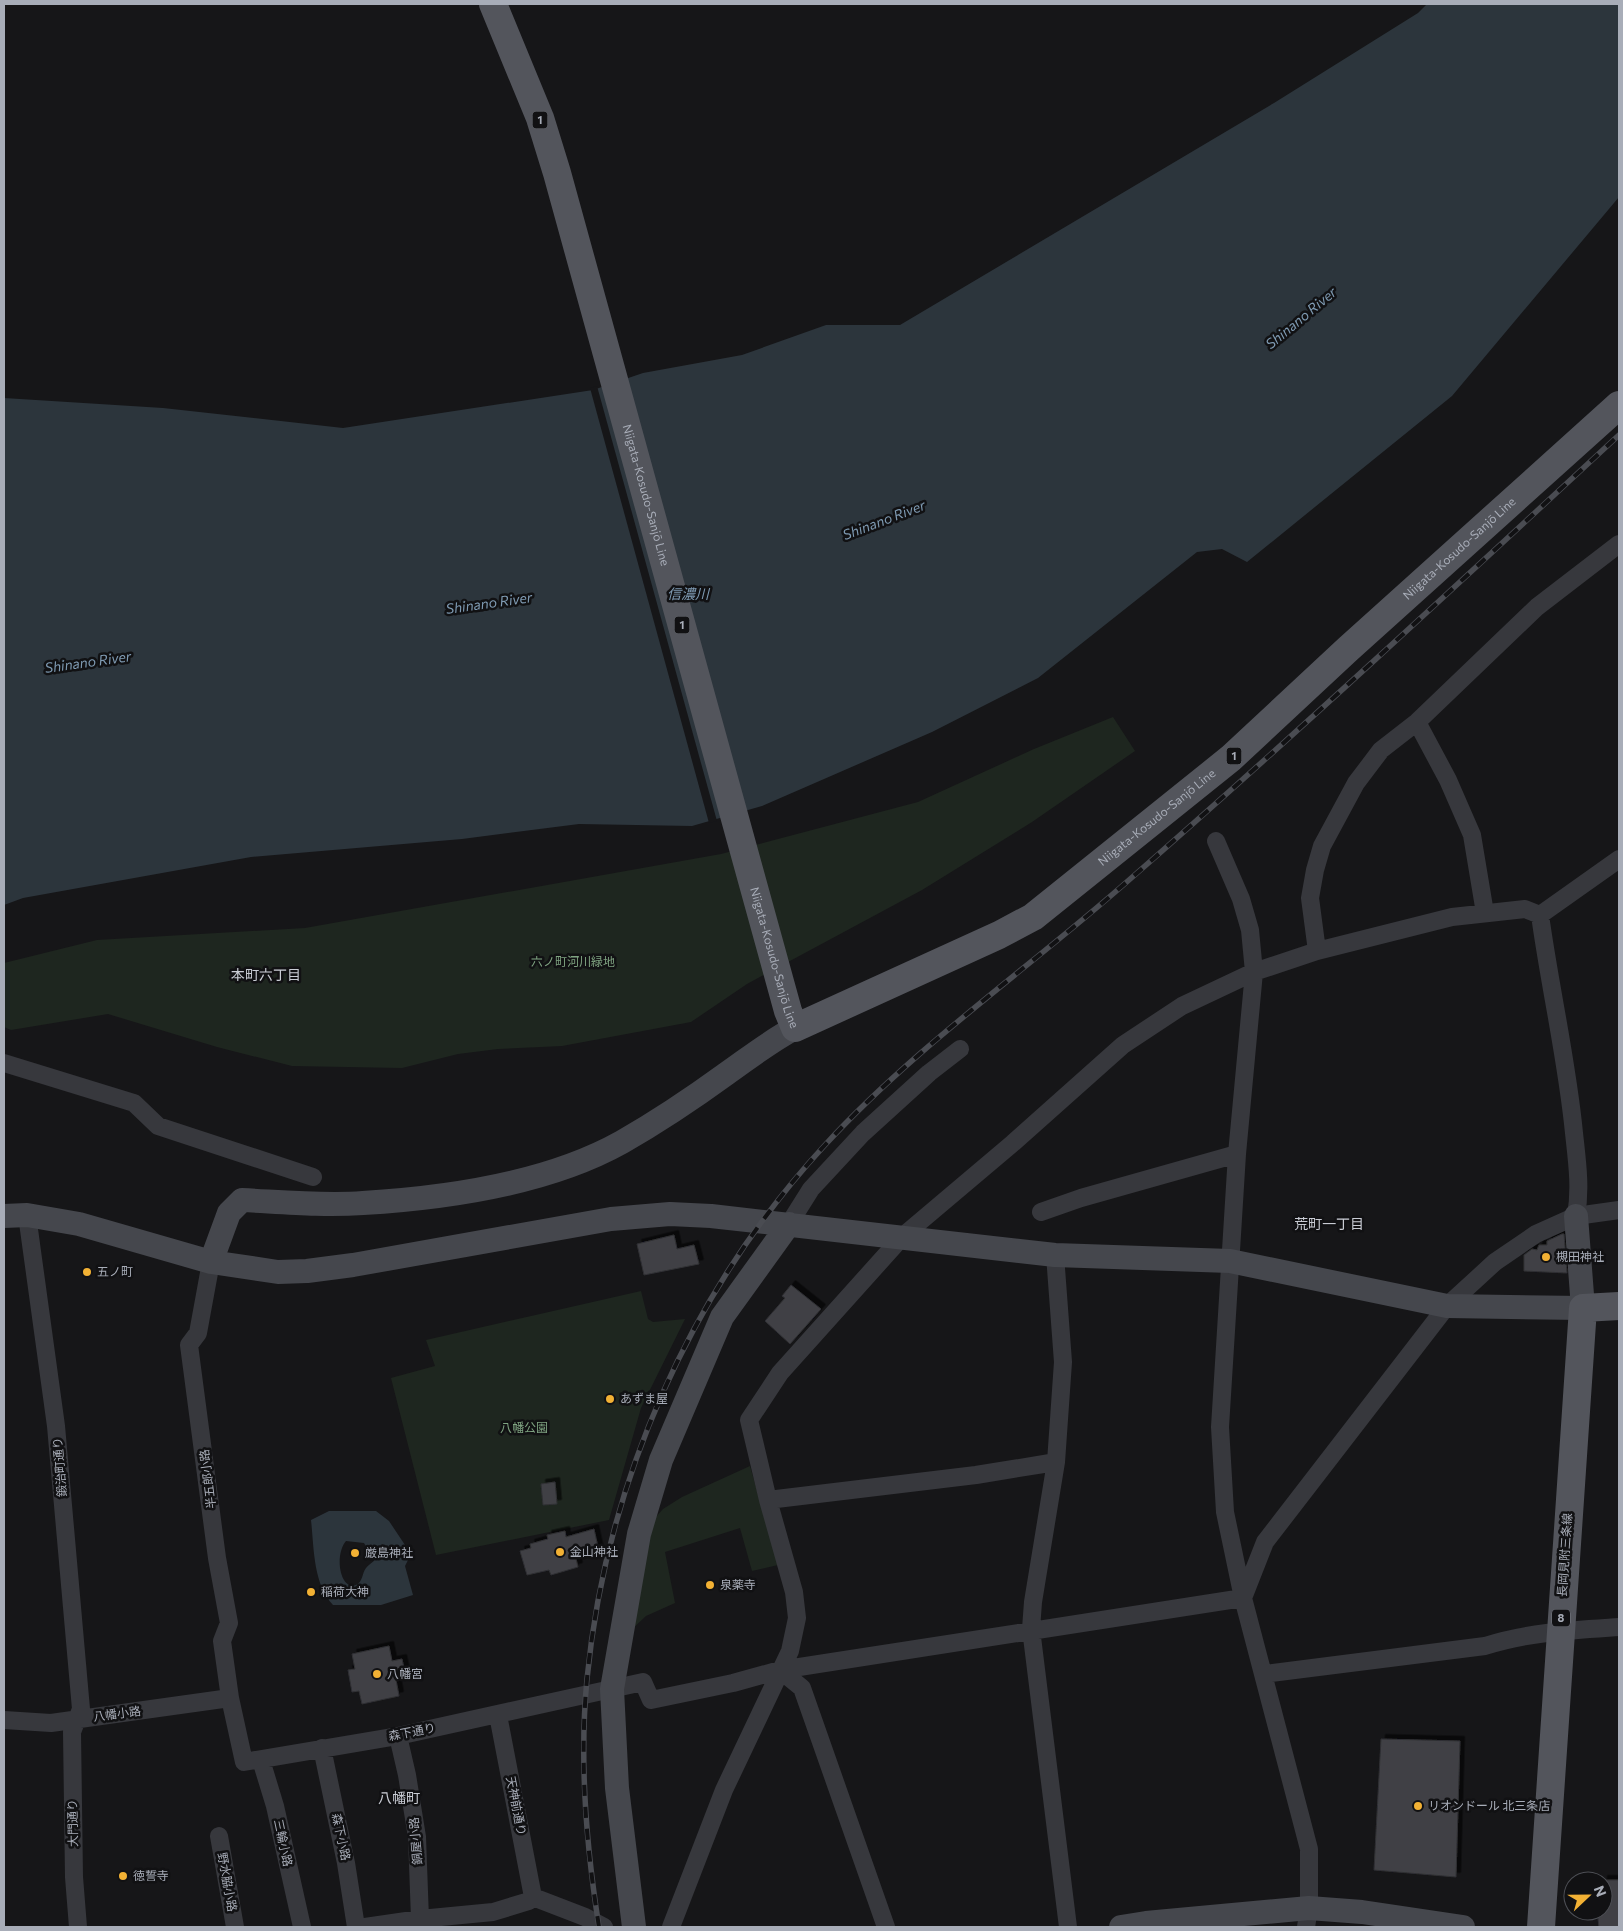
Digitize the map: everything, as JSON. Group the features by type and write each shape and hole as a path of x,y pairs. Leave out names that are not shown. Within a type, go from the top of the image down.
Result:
{"main road":[{"name":"Niigata-Kosudo-Sanjō Line","path":"493,4 540,118 576,239 792,1020 999,935 1033,917 1231,758 1348,649 1619,405"},
{"path":"1583,1308 1619,1306"},
{"name":"長岡見附三条線","path":"1541,1927 1583,1308"}],"street":[{"path":"1318,951 1310,898 1322,846 1356,783 1381,750 1417,722 1537,607 1619,544"},
{"path":"1417,722 1448,780 1472,835 1485,913"},
{"path":"1216,841 1246,915 1250,930 1254,972 1237,1154 1220,1427 1224,1512 1243,1598 1309,1849 1308,1917"},
{"path":"1540,915 1619,859"},
{"path":"671,1927 724,1790 790,1650 798,1618 794,1592 768,1500 749,1420 780,1373 903,1236 1013,1143 1123,1045 1182,1006 1254,972 1318,951 1452,917 1525,909 1540,915"},
{"path":"4,1216 27,1215 79,1224 211,1262 278,1272 307,1272 353,1266 611,1218 642,1215 711,1216 903,1236 1055,1255 1230,1261 1447,1306 1583,1308 1576,1216 1580,1192 1571,1102 1551,993 1540,915"},
{"path":"211,1262 229,1213 242,1200 361,1204 443,1195 498,1185 570,1168 622,1142 724,1075 770,1042 792,1020"},
{"path":"634,1927 617,1788 612,1690 639,1534 661,1460 722,1317 789,1224 811,1189 863,1133 928,1073 960,1049"},
{"path":"4,1063 134,1103 158,1126 313,1177"},
{"path":"1041,1212 1081,1198 1237,1154"},
{"path":"1243,1598 1265,1542 1447,1306 1495,1262 1536,1234 1576,1216 1619,1210"},
{"name":"鍛治町通り","path":"27,1215 56,1426 80,1709 75,1719"},
{"path":"1055,1255 1064,1362 1056,1462 1033,1602 1031,1630 1068,1927"},
{"name":"半五郎小路","path":"211,1262 198,1333 189,1345 216,1558 229,1623 222,1641 230,1698"},
{"path":"768,1500 976,1475 1056,1462"},
{"path":"780,1670 1243,1598"},
{"path":"1264,1674 1476,1647 1560,1631 1619,1627"},
{"path":"780,1670 802,1688 886,1927"},
{"name":"森下通り","path":"230,1698 244,1762 398,1736 643,1682 651,1700 733,1683 780,1670"},
{"name":"八幡小路","path":"4,1720 51,1723 230,1698"},
{"name":"天神前通り","path":"498,1715 534,1897"},
{"name":"大門通り","path":"75,1719 72,1732 74,1877 78,1927"},
{"name":"銅屋小路","path":"398,1736 417,1837 420,1919"},
{"name":"森下小路","path":"322,1748 346,1863 356,1927"},
{"name":"三輪小路","path":"261,1760 275,1806 302,1927"},
{"name":"野水脇小路","path":"219,1836 235,1927"},
{"path":"365,1927 420,1919 493,1912 529,1901 534,1897 586,1922 604,1927"},
{"path":"1121,1927 1146,1923 1308,1917 1362,1912 1463,1927"}],"green space":[{"name":"六ノ町河川緑地","path":"1113,717 1135,751 1032,822 922,890 747,984 691,1022 562,1046 498,1049 458,1054 402,1068 292,1066 217,1047 108,1014 11,1030 4,1027 4,963 97,940 305,928 721,854 918,802 1034,749"},
{"name":"八幡公園","path":"641,1291 648,1319 653,1322 685,1319 641,1408 609,1520 436,1555 391,1378 435,1366 426,1340"},
{"path":"750,1466 778,1565 752,1571 740,1528 665,1552 675,1603 646,1616 629,1632 648,1526 663,1509 682,1497"}],"water":[{"name":"信濃川","path":"1427,4 1619,4 1619,197 1452,396 1247,562 1222,549 1197,552 1038,678 932,732 762,806 692,826 579,824 462,839 251,857 23,898 4,905 4,398 163,408 343,428 593,390 643,373 742,355 826,325 900,325 1274,103 1418,13"},
{"path":"329,1511 376,1511 389,1521 411,1554 405,1566 413,1595 381,1605 333,1605 326,1596 318,1576 311,1520","holes":["346,1541 364,1543 370,1553 374,1555 375,1560 366,1568 358,1584 350,1585 346,1583 340,1570 342,1547"]}],"pier":[{"path":"597,386 717,821 709,823 590,388"}],"building":[{"name":"槻田神社","path":"1564,1234 1567,1273 1524,1271 1524,1255 1532,1249 1537,1250 1539,1245 1547,1245 1547,1241"},
{"path":"674,1235 677,1249 694,1245 699,1264 644,1275 637,1244"},
{"path":"791,1285 821,1309 790,1344 765,1321 785,1298 782,1296"},
{"path":"555,1482 557,1504 543,1505 541,1484"},
{"name":"金山神社","path":"594,1529 599,1552 576,1559 578,1567 551,1575 549,1570 527,1575 520,1551 531,1548 530,1544 548,1539 547,1535 565,1531 566,1537"},
{"name":"八幡宮","path":"389,1646 392,1661 402,1659 406,1678 396,1680 399,1696 362,1704 359,1691 352,1692 348,1670 355,1669 352,1654"},
{"name":"リオンドール 北三条店","path":"1381,1739 1460,1741 1456,1877 1374,1870"},
{"path":"1613,1880 1619,1880 1619,1927 1599,1927 1598,1921 1613,1921"}],"railway":[{"path":"599,1927 587,1834 584,1772 587,1679 597,1605 613,1533 635,1462 663,1392 696,1326 734,1262 777,1201 825,1145 897,1074 1129,880 1376,659 1619,435"}],"place":[{"name":"槻田神社","path":"1546,1257"},
{"name":"五ノ町","path":"87,1272"},
{"name":"あずま屋","path":"610,1399"},
{"name":"金山神社","path":"560,1552"},
{"name":"厳島神社","path":"355,1553"},
{"name":"泉薬寺","path":"710,1585"},
{"name":"稲荷大神","path":"311,1592"},
{"name":"八幡宮","path":"377,1674"},
{"name":"リオンドール 北三条店","path":"1418,1806"},
{"name":"徳誓寺","path":"123,1876"}],"district":[{"name":"本町六丁目","path":"266,975"},
{"name":"荒町一丁目","path":"1329,1224"},
{"name":"八幡町","path":"399,1798"}],"water label":[{"name":"Shinano River","path":"1301,318"},
{"name":"Shinano River","path":"884,520"},
{"name":"Shinano River","path":"489,603"},
{"name":"Shinano River","path":"88,662"}]}
